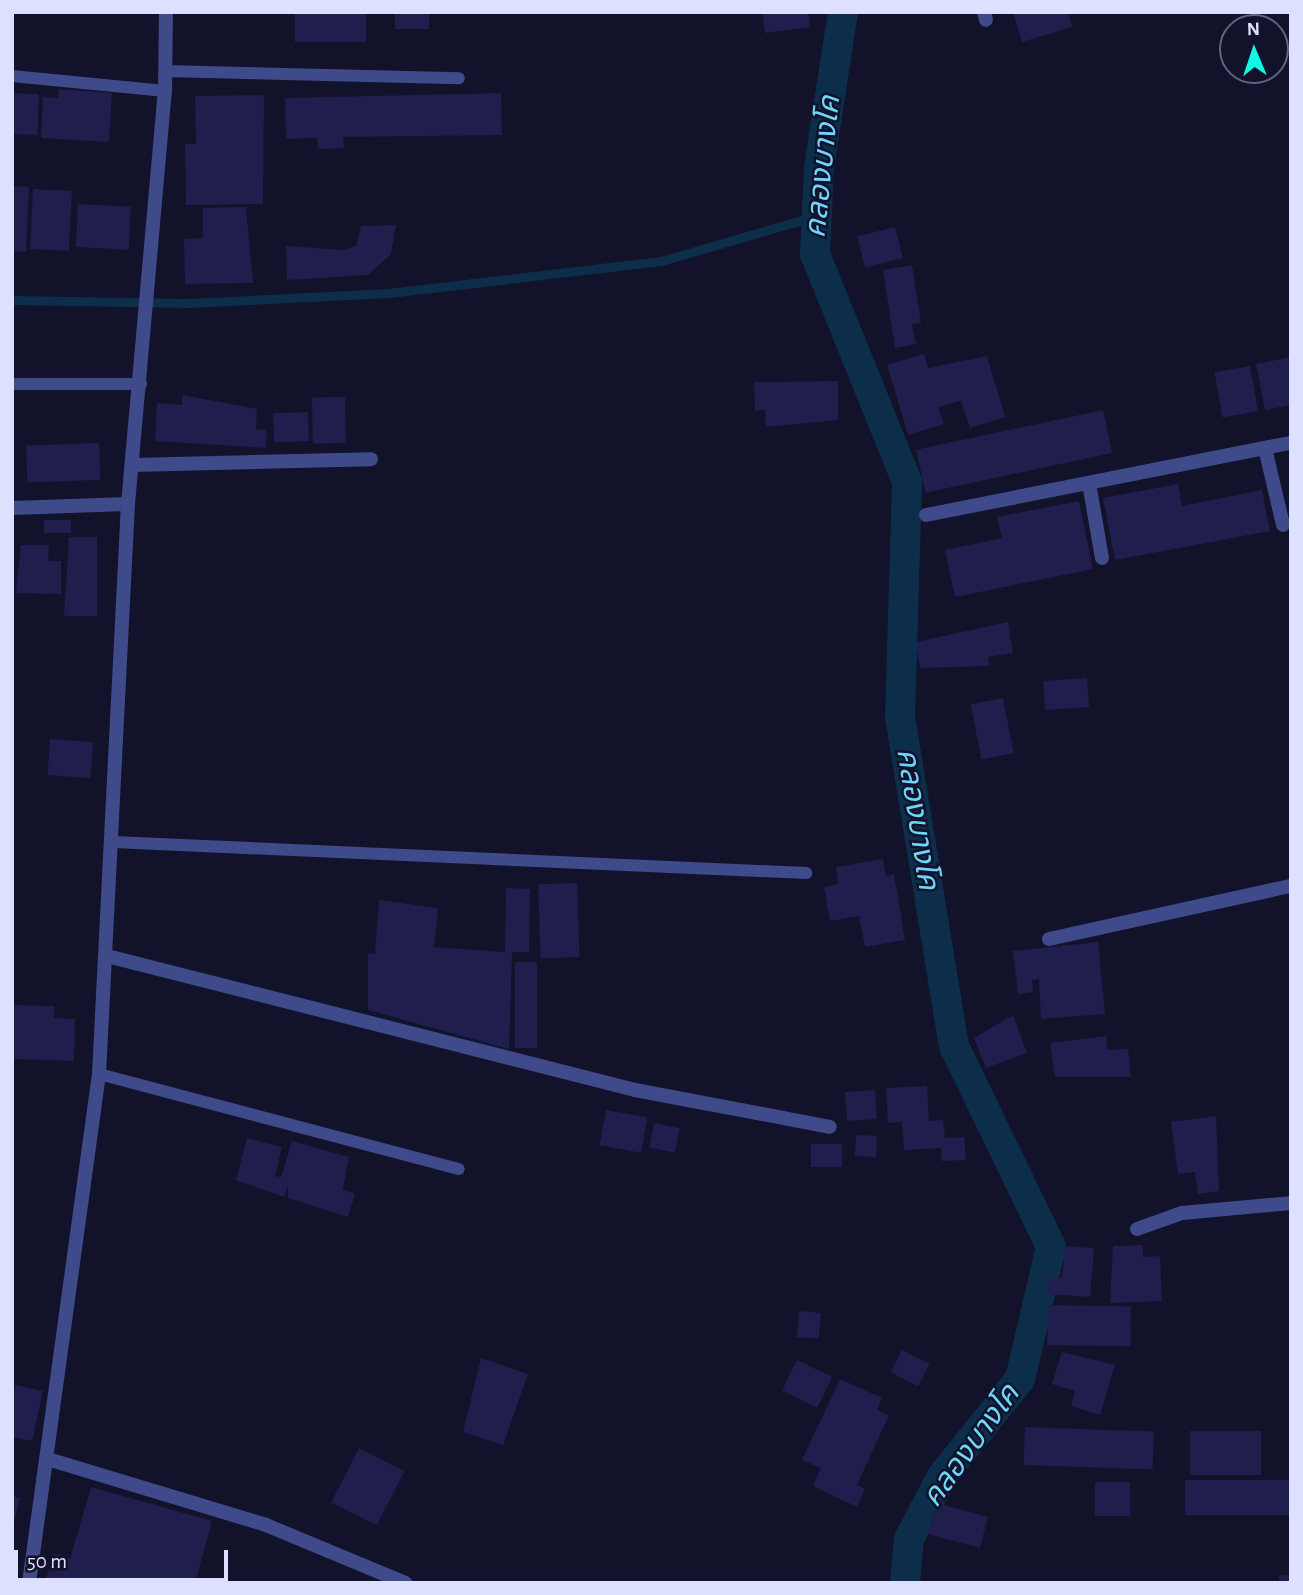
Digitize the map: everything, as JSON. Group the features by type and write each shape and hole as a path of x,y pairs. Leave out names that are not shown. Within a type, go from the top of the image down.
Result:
{"street":[{"path":"29,1583 51,1460 99,1074 114,842 128,504 141,384 165,91 166,12"},
{"path":"926,514 1291,443"},
{"path":"1265,448 1283,525"},
{"path":"132,465 371,459"},
{"path":"1089,483 1102,558"},
{"path":"12,508 128,504"},
{"path":"1049,939 1291,886"},
{"path":"107,956 635,1090 830,1127"},
{"path":"1137,1229 1182,1213 1291,1203"},
{"path":"51,1460 266,1525 405,1583"}],"lane":[{"path":"165,71 459,78"},
{"path":"12,76 165,91"},
{"path":"12,384 141,384"},
{"path":"114,842 806,873"},
{"path":"99,1074 459,1169"}],"building":[{"path":"295,12 366,12 366,42 295,42"},
{"path":"395,12 429,12 429,29 395,29"},
{"path":"762,12 808,12 810,27 765,33"},
{"path":"1013,12 1068,12 1072,27 1022,42"},
{"path":"59,89 112,93 109,142 41,138 43,97 58,98"},
{"path":"12,93 39,94 38,135 12,134"},
{"path":"501,93 502,135 343,137 344,148 318,149 317,138 286,139 285,98"},
{"path":"264,95 263,204 186,205 185,144 196,144 195,96"},
{"path":"12,186 29,187 26,252 12,251"},
{"path":"33,189 72,191 69,251 30,249"},
{"path":"78,204 131,207 129,250 76,247"},
{"path":"246,207 253,283 185,284 184,239 203,238 203,208"},
{"path":"396,225 391,254 368,275 287,280 286,246 343,250 356,246 361,226"},
{"path":"895,227 903,258 865,267 857,236"},
{"path":"912,265 921,323 912,324 916,344 895,348 883,270"},
{"path":"924,354 928,368 987,356 1005,417 970,428 961,401 938,407 944,424 908,435 887,365"},
{"path":"1291,357 1291,405 1265,410 1256,364"},
{"path":"1250,366 1258,411 1223,418 1215,372"},
{"path":"838,381 838,420 766,427 765,410 755,411 754,382"},
{"path":"182,395 257,409 256,429 267,430 266,448 155,441 157,403 182,405"},
{"path":"345,397 346,443 313,444 312,398"},
{"path":"1103,410 1112,453 925,493 916,450"},
{"path":"308,412 309,441 274,442 273,413"},
{"path":"99,443 100,480 27,483 26,446"},
{"path":"1178,484 1182,506 1262,490 1270,531 1115,560 1103,498"},
{"path":"1079,501 1093,569 955,597 945,550 1002,538 997,517"},
{"path":"44,520 71,520 71,533 44,533"},
{"path":"69,537 97,537 97,616 64,616"},
{"path":"21,545 49,545 48,561 61,561 61,594 16,593"},
{"path":"1008,622 1013,653 988,657 989,666 920,668 916,642"},
{"path":"1087,678 1089,707 1045,710 1043,681"},
{"path":"1003,698 1014,753 981,759 971,704"},
{"path":"50,739 93,742 90,778 47,775"},
{"path":"883,859 886,876 894,874 905,940 865,947 859,916 830,921 824,887 838,884 836,867"},
{"path":"577,883 580,957 541,958 538,884"},
{"path":"506,888 530,889 529,952 512,952 509,1049 368,1010 368,953 375,954 379,900 438,908 434,947 505,952"},
{"path":"1098,942 1105,1014 1041,1019 1039,979 1032,980 1033,992 1018,994 1013,951"},
{"path":"515,962 537,962 537,1048 515,1048"},
{"path":"12,1005 55,1006 54,1018 75,1019 74,1061 12,1059"},
{"path":"1013,1015 1027,1053 986,1068 974,1038"},
{"path":"1106,1036 1108,1050 1128,1049 1131,1077 1055,1077 1050,1043"},
{"path":"927,1086 929,1121 943,1120 945,1138 964,1137 966,1160 942,1161 941,1148 904,1150 902,1122 888,1123 886,1088"},
{"path":"875,1090 877,1119 847,1121 845,1092"},
{"path":"606,1110 647,1117 641,1153 600,1145"},
{"path":"1216,1116 1219,1191 1198,1194 1195,1172 1178,1174 1171,1122"},
{"path":"654,1123 680,1128 675,1153 649,1148"},
{"path":"856,1135 877,1136 876,1157 855,1156"},
{"path":"247,1138 282,1147 275,1176 281,1177 292,1141 349,1157 343,1190 355,1194 348,1217 288,1198 288,1185 284,1197 236,1180"},
{"path":"811,1144 842,1144 842,1167 811,1167"},
{"path":"1143,1245 1143,1257 1160,1256 1162,1301 1110,1303 1113,1246"},
{"path":"1065,1246 1094,1248 1090,1297 1047,1294 1049,1277 1062,1278"},
{"path":"1048,1305 1131,1306 1130,1346 1047,1345"},
{"path":"799,1311 821,1313 819,1339 797,1337"},
{"path":"902,1350 930,1364 918,1386 891,1372"},
{"path":"1062,1352 1115,1365 1100,1415 1071,1406 1075,1391 1052,1384"},
{"path":"481,1358 528,1374 503,1445 463,1432"},
{"path":"797,1360 832,1377 817,1408 782,1391"},
{"path":"840,1379 882,1398 877,1410 889,1415 857,1485 865,1489 857,1507 813,1486 821,1468 802,1460"},
{"path":"15,1385 43,1391 32,1441 12,1437"},
{"path":"1025,1427 1154,1432 1153,1469 1024,1465"},
{"path":"1190,1431 1261,1431 1261,1475 1190,1475"},
{"path":"359,1448 404,1471 377,1526 331,1502"},
{"path":"1185,1480 1291,1480 1291,1515 1185,1515"},
{"path":"1095,1482 1130,1482 1130,1516 1095,1516"},
{"path":"91,1487 212,1521 195,1583 45,1583 53,1553 70,1559"},
{"path":"12,1496 20,1498 13,1527 12,1527"},
{"path":"936,1503 988,1517 980,1548 928,1534"},
{"path":"1279,1575 1291,1575 1291,1583 1279,1583"}],"waterway":[{"name":"คลองบางโค","path":"843,12 819,167 815,254 907,482 900,717 954,1046 1051,1247 1020,1379 942,1476 909,1539 905,1583"},
{"path":"12,300 189,303 389,293 661,261 816,216"}]}
